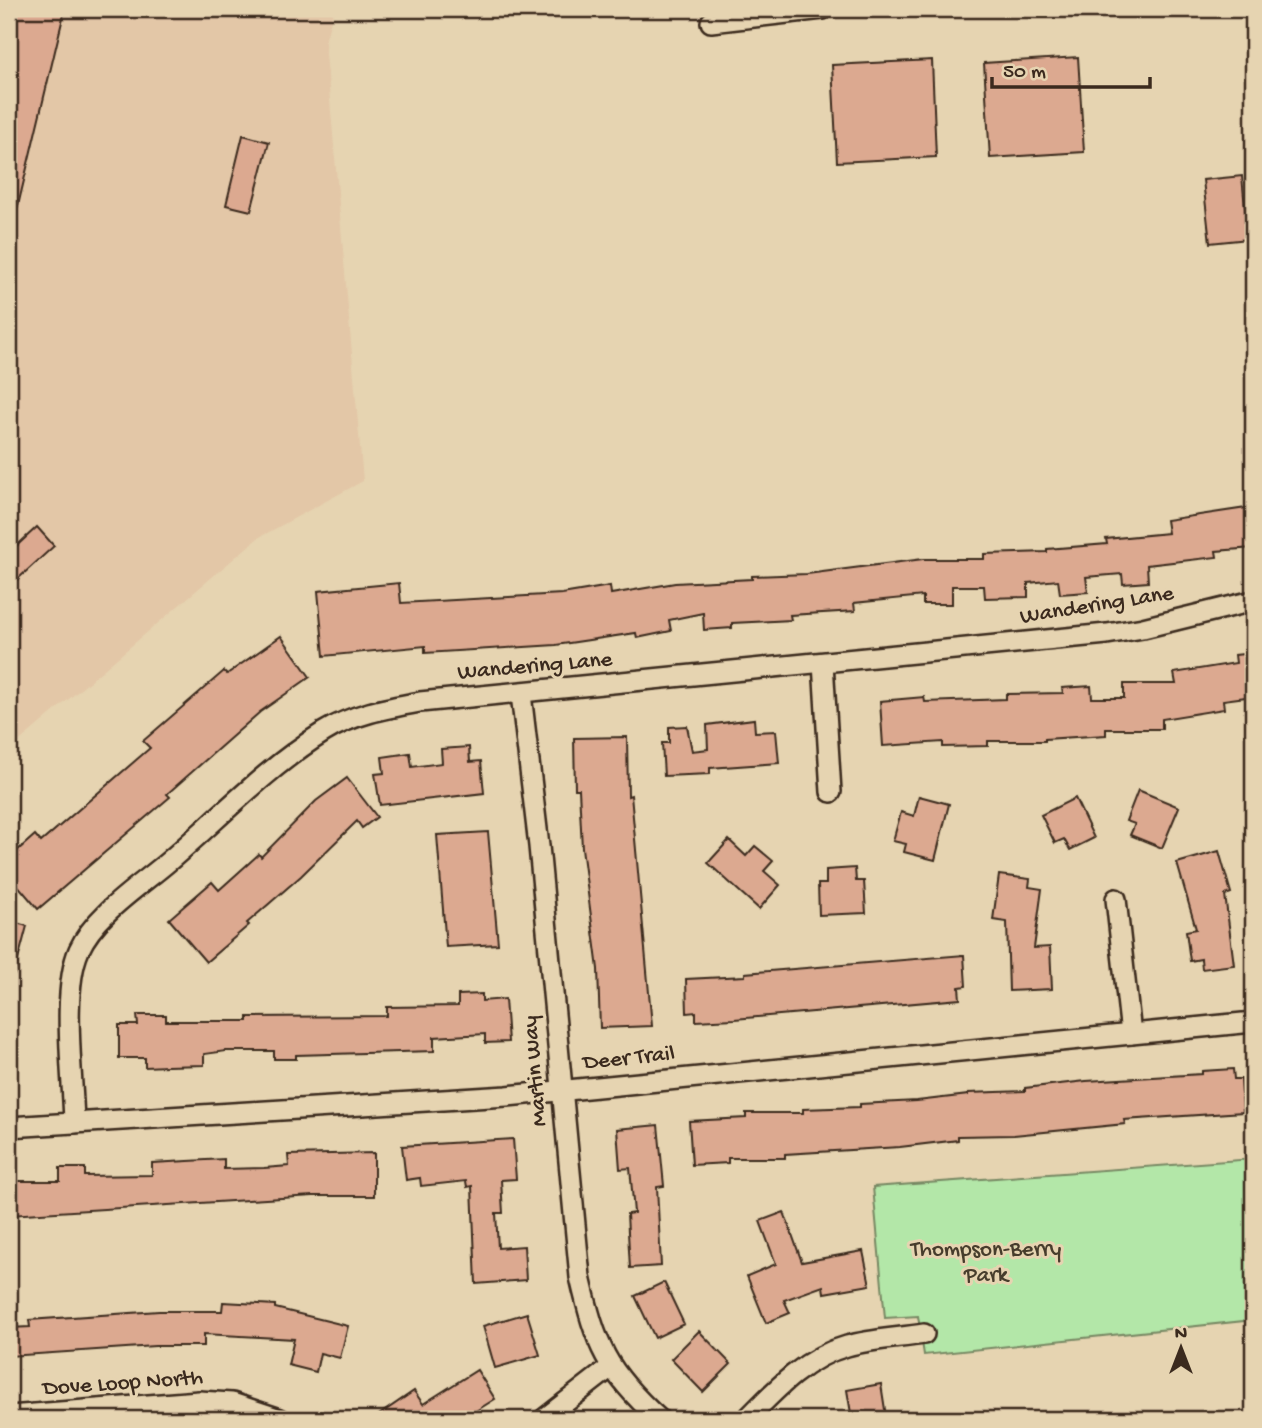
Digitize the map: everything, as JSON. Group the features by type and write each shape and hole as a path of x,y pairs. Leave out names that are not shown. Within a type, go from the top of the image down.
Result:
{"street":[{"path":"711,22 823,9"},
{"name":"Wandering Lane","path":"74,1123 73,966 80,947 111,912 273,771 325,732 354,718 386,708 1143,628 1253,601"},
{"path":"823,663 831,792"},
{"name":"Martin Way","path":"521,694 580,1277 593,1333 611,1367 659,1419"},
{"path":"1116,899 1132,1034"},
{"name":"Deer Trail","path":"9,1127 562,1090 1253,1022"},
{"path":"747,1419 777,1388 830,1352 848,1346 923,1334"},
{"path":"544,1419 611,1367"},
{"name":"Dove Loop North","path":"11,1417 200,1401 232,1403 280,1419"}],"shaded area":[{"path":"9,9 334,9 325,42 363,481 258,538 9,750"}],"green space":[{"name":"Thompson-Berry Park","path":"1253,1159 1253,1320 924,1355 918,1316 885,1318 873,1187"}],"building":[{"path":"9,9 65,9 15,218 9,217"},
{"path":"1078,57 1084,152 990,158 984,63"},
{"path":"932,60 936,157 837,162 832,65"},
{"path":"243,135 269,142 251,211 226,205"},
{"path":"1242,176 1248,239 1210,243 1203,180"},
{"path":"1253,507 1253,548 1216,551 1217,557 1147,565 1148,582 1123,584 1122,574 1086,577 1088,592 1060,594 1058,580 1028,583 1028,597 985,598 984,586 952,586 952,604 923,604 923,596 854,603 855,611 790,615 791,620 732,623 732,628 704,630 703,613 669,620 671,631 637,638 636,633 556,645 425,653 425,646 324,656 318,591 399,583 401,603 562,594 610,586 611,594 675,583 807,574 923,559 984,559 984,554 1047,552 1047,549 1107,544 1106,539 1168,533 1166,520"},
{"path":"37,527 54,546 9,587 9,553"},
{"path":"281,636 310,677 260,712 167,794 170,797 38,909 9,875 9,858 35,835 41,842 150,748 143,741 224,671 227,674"},
{"path":"1253,653 1253,696 1223,700 1224,709 1162,719 1162,729 1106,729 1106,735 1045,741 988,741 988,746 943,747 943,742 883,746 880,701 924,697 925,702 1006,699 1006,694 1063,693 1062,688 1091,686 1092,698 1124,698 1124,684 1176,684 1174,673 1236,663 1235,655"},
{"path":"754,719 755,732 776,731 779,763 710,768 710,774 664,776 662,743 669,743 669,727 687,726 692,751 708,749 707,725"},
{"path":"627,737 628,796 631,795 652,1026 600,1028 598,969 582,848 579,789 575,789 574,738"},
{"path":"469,747 470,762 481,761 484,793 380,805 375,774 384,773 382,757 410,753 412,767 442,763 441,749"},
{"path":"347,778 377,817 362,828 357,821 301,876 247,923 249,925 206,962 169,919 212,882 219,890 259,854 261,857 316,801"},
{"path":"1138,790 1179,807 1162,848 1130,835 1135,824 1126,821"},
{"path":"919,796 949,804 935,860 904,852 906,844 893,841 901,812 914,816"},
{"path":"1075,798 1094,838 1070,850 1064,839 1055,843 1041,815"},
{"path":"488,832 498,944 446,947 437,835"},
{"path":"729,840 746,856 755,846 773,861 764,871 780,885 759,909 708,863"},
{"path":"1219,851 1231,893 1225,895 1234,965 1202,969 1201,959 1190,961 1186,931 1196,929 1177,863"},
{"path":"855,868 856,881 864,881 866,913 819,915 818,884 826,884 826,870"},
{"path":"999,875 1030,879 1029,887 1042,889 1034,948 1050,947 1052,989 1009,991 1007,922 993,920"},
{"path":"9,921 27,926 14,975 9,974"},
{"path":"964,955 966,986 959,987 960,999 696,1021 696,1012 687,1013 686,979"},
{"path":"482,994 482,1001 505,999 508,1042 485,1043 485,1034 434,1037 434,1051 296,1055 296,1059 274,1059 274,1051 226,1051 204,1054 204,1065 145,1067 145,1058 119,1058 119,1025 138,1025 137,1015 166,1015 166,1021 248,1021 248,1017 387,1016 387,1007 458,1006 458,995"},
{"path":"1233,1069 1234,1079 1241,1079 1243,1112 1124,1120 1125,1124 1014,1135 958,1136 958,1140 900,1147 785,1154 785,1158 728,1158 728,1163 692,1165 689,1121 746,1118 746,1113 803,1113 803,1109 860,1107 860,1104 917,1101 968,1093 1025,1091 1025,1088 1086,1081 1202,1074 1202,1071"},
{"path":"658,1125 664,1186 657,1187 661,1266 630,1268 627,1214 634,1213 630,1168 620,1169 617,1129"},
{"path":"513,1139 516,1179 501,1180 503,1213 496,1213 498,1248 524,1246 526,1280 476,1284 472,1186 467,1187 466,1181 421,1186 420,1178 406,1180 402,1146"},
{"path":"374,1153 374,1196 313,1196 9,1215 9,1181 60,1181 60,1168 85,1168 85,1176 152,1175 152,1163 224,1159 224,1169 264,1168 289,1166 288,1155"},
{"path":"784,1212 802,1262 863,1251 870,1285 824,1293 823,1286 784,1300 790,1313 766,1323 747,1276 776,1264 760,1221"},
{"path":"664,1282 684,1324 655,1338 635,1296"},
{"path":"223,1302 275,1305 275,1308 348,1326 340,1358 320,1353 316,1372 288,1365 294,1339 204,1334 204,1346 155,1346 9,1356 9,1328 30,1327 29,1320 159,1311 222,1311"},
{"path":"527,1313 540,1355 495,1368 483,1326"},
{"path":"699,1331 731,1364 703,1392 671,1359"},
{"path":"477,1370 495,1399 463,1419 373,1419 414,1391 423,1404"},
{"path":"881,1384 886,1416 852,1419 847,1390"}]}
